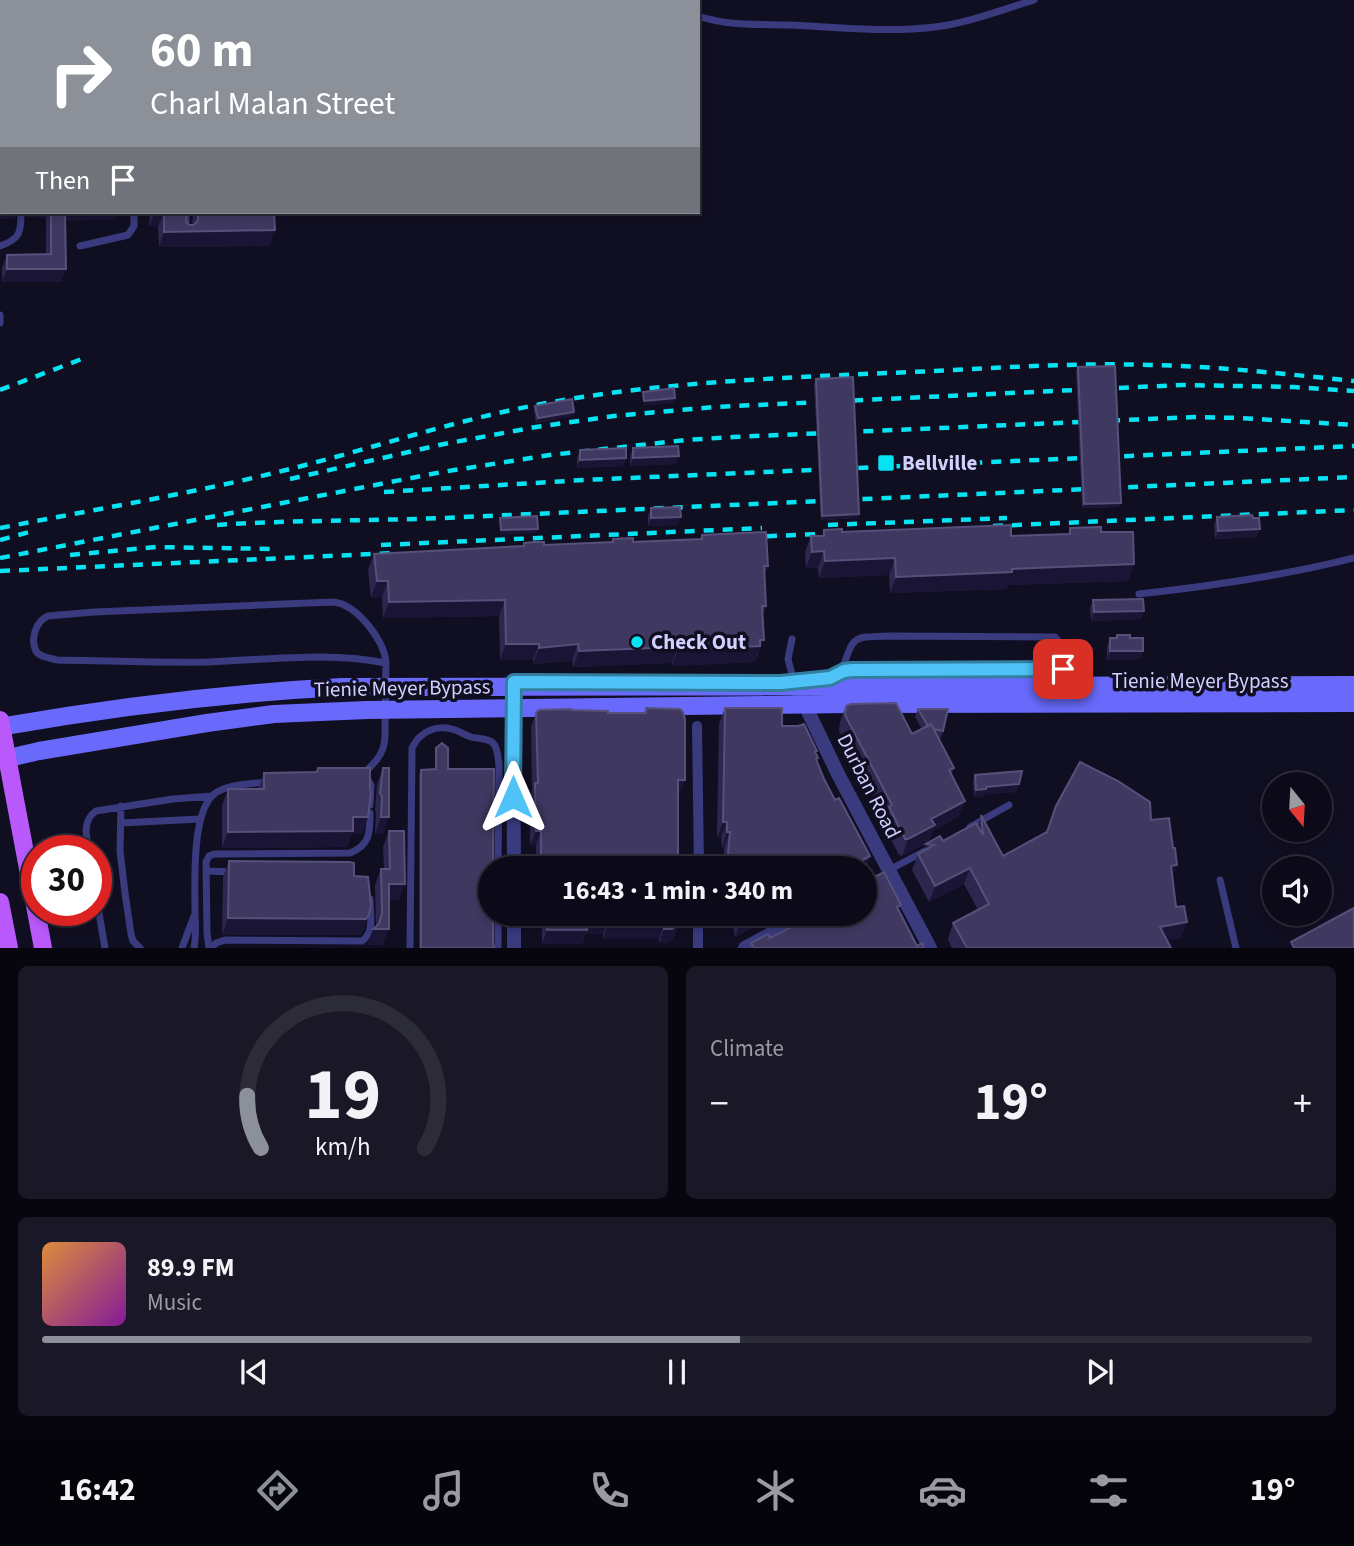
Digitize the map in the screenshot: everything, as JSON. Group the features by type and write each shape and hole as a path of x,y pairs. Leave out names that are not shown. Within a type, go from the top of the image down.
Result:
{"main road":[{"name":"Tienie Meyer Bypass","path":"0,725 203,698 342,687 1354,685"},
{"name":"Tienie Meyer Bypass","path":"3,759 274,714 382,710 839,705 1354,704"},
{"path":"0,725 3,759 43,947"},
{"path":"0,902 9,947"}],"street":[{"path":"513,701 1060,702 1064,699 1064,670 852,670 830,678 753,684 514,682 513,701 514,856"},
{"name":"Durban Road","path":"794,682 883,874 930,947"},
{"path":"697,726 699,856"},
{"path":"514,926 514,947"},
{"path":"698,926 698,947"},
{"path":"745,947 785,926"}],"lane":[{"path":"700,17 751,24 911,29 970,19 1034,0"},
{"path":"0,246 16,238 21,230 21,214"},
{"path":"80,246 128,235 134,226 134,214"},
{"path":"186,214 186,235"},
{"path":"0,315 0,323"},
{"path":"1139,594 1299,571 1354,558"},
{"path":"369,893 370,931 362,941 225,940 210,947 206,933 206,862 209,856 350,853 361,848 369,837 371,785 360,773 381,756 386,740 386,663 386,654 370,629 351,609 340,603 93,612 48,616 41,619 34,635 37,653 57,660 208,662 318,656 363,658 386,663"},
{"path":"841,673 854,641 863,637 889,636 1055,637 1062,645 1064,670"},
{"name":"Durban Road","path":"792,639 788,659 794,682"},
{"path":"410,947 412,748 416,740 427,731 452,729 494,744 499,765 498,856"},
{"path":"194,947 197,932 195,867 200,819 208,800 217,792 235,786 273,781"},
{"path":"87,835 90,815 96,811 173,799 213,796"},
{"path":"963,831 1009,805"},
{"path":"121,806 120,851 129,920 133,941 140,947"},
{"path":"121,823 200,819"},
{"path":"883,874 938,844"},
{"path":"206,872 247,872"},
{"path":"1220,880 1236,947"},
{"path":"182,947 195,913"},
{"path":"101,926 105,947"},
{"path":"498,926 498,947"}],"building":[{"path":"51,214 65,214 66,269 7,269 7,255 51,254"},
{"path":"164,214 186,214 186,222 194,225 198,214 274,214 275,230 164,232"},
{"path":"1115,366 1121,503 1084,504 1078,367"},
{"path":"853,377 859,514 822,516 816,379"},
{"path":"674,388 675,398 644,401 643,392"},
{"path":"572,399 574,412 538,418 535,406"},
{"path":"678,446 679,456 633,458 633,448"},
{"path":"626,448 626,458 580,460 580,450"},
{"path":"680,507 681,517 651,518 651,508"},
{"path":"1252,515 1253,518 1259,518 1260,529 1218,531 1217,517"},
{"path":"537,516 538,529 501,530 500,518"},
{"path":"1011,525 1011,536 1070,534 1070,528 1101,527 1101,532 1133,532 1134,564 896,577 895,558 825,561 824,551 812,552 811,536 824,536 824,530 842,529 842,532"},
{"path":"766,532 766,606 762,606 764,640 760,640 760,646 579,651 578,644 539,648 539,644 506,644 505,600 389,602 388,581 377,581 374,554 524,546 524,543 534,542 544,542 544,545 613,542 613,539 633,538 633,542 702,539 702,535"},
{"path":"1143,599 1144,611 1094,612 1093,600"},
{"path":"1117,635 1143,638 1143,651 1110,651 1110,638 1117,638"},
{"path":"896,703 912,734 931,724 954,768 949,770 965,801 931,819 935,825 908,839 905,839 889,807 892,805 845,715 846,706 851,704"},
{"path":"646,708 680,709 685,719 685,780 678,780 678,856 541,856 541,831 536,831 536,713 539,710 571,709 646,713"},
{"path":"725,708 782,708 782,726 804,724 817,751 816,759 824,779 835,800 839,798 870,856 728,856 730,832 727,832 727,822 723,822"},
{"path":"918,709 948,709 943,731 934,729 931,724 928,726"},
{"path":"442,743 448,748 448,769 494,769 493,856 478,856 478,926 493,926 495,948 421,948 421,770 436,769 436,748"},
{"path":"1080,762 1118,781 1150,802 1151,820 1169,818 1177,865 1171,866 1176,907 1184,906 1187,922 1160,927 1171,948 967,948 953,923 989,904 970,868 935,886 918,854 934,845 926,844 940,836 943,841 976,823 983,835 981,815 1003,856 1047,832 1056,806"},
{"path":"318,768 370,768 368,817 353,817 353,831 228,832 228,789 264,789 264,773 317,772"},
{"path":"383,768 389,768 389,817 381,817"},
{"path":"1022,771 1019,784 976,790 975,775"},
{"path":"389,831 404,831 405,884 389,884 389,929 373,929 379,924 382,913 381,869 390,869"},
{"path":"229,861 354,863 354,876 368,877 371,905 369,915 366,919 228,918"},
{"path":"884,872 901,905 897,907 917,946 922,943 924,948 754,948 751,943 768,934 770,938 794,926 877,926 877,876"},
{"path":"1354,908 1354,948 1294,948 1291,942 1321,926 1332,926 1332,920"},
{"path":"547,926 587,926 587,930 547,930"},
{"path":"664,926 676,926 672,929 664,929"}],"railway":[{"path":"0,390 87,357"},
{"path":"0,528 254,478 529,406 644,389 765,379 1083,365 1200,367 1354,381"},
{"path":"290,479 444,444 536,427 614,416 714,407 1181,385 1354,391"},
{"path":"0,558 442,472 550,455 686,440 1195,417 1354,425"},
{"path":"384,492 584,480 1354,446"},
{"path":"217,525 443,518 1354,477"},
{"path":"993,526 1354,510"},
{"path":"828,525 1007,518"},
{"path":"381,545 762,528"},
{"path":"0,540 33,531"},
{"path":"748,537 843,533"},
{"path":"70,555 156,547 276,549"},
{"path":"0,571 395,553"}],"place":[{"name":"Bellville","path":"886,463"},
{"name":"Check Out","path":"637,642"}],"route":[{"path":"513,797 514,682 753,684 830,678 852,670 1063,669"}]}
